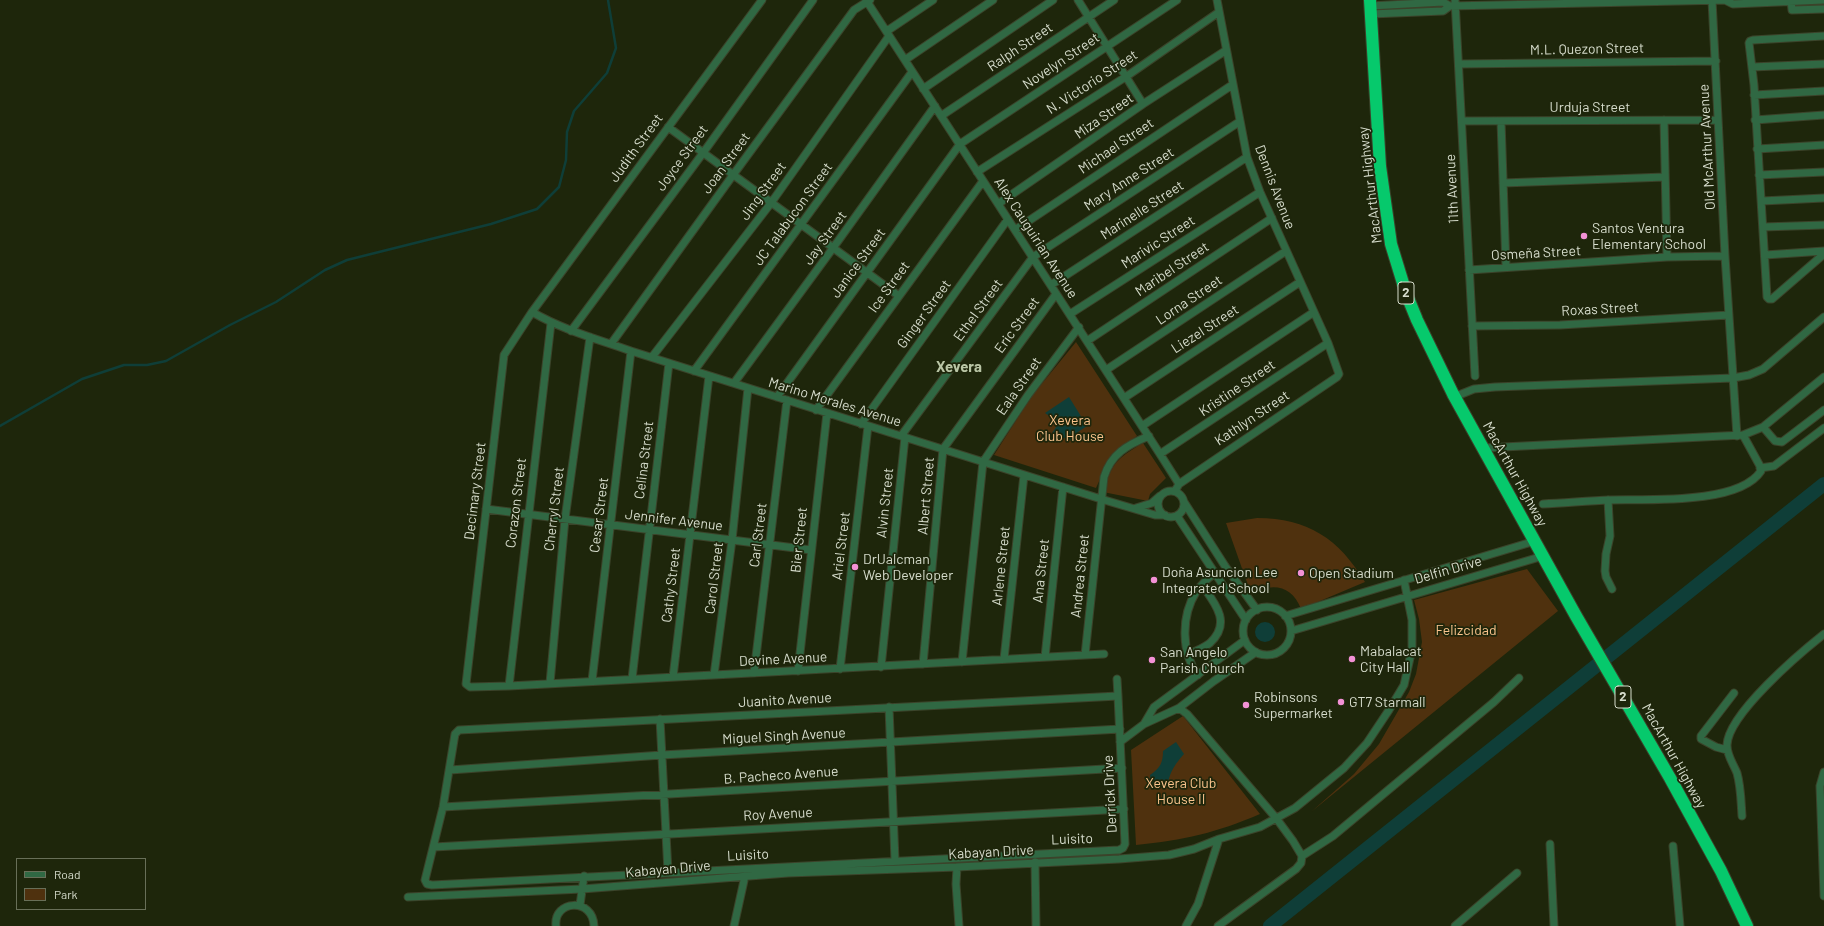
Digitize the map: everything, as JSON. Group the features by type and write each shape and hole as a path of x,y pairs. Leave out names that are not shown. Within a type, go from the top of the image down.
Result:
{"highway":[{"name":"MacArthur Highway","path":"1370,7 1380,166 1391,244 1406,293 1417,320 1454,396 1576,616 1670,778 1724,877 1747,926"}],"street":[{"name":"Judith Street","path":"532,312 762,0"},
{"name":"Joyce Street","path":"571,331 703,153 813,0"},
{"path":"888,33 933,0"},
{"path":"905,60 993,0"},
{"path":"924,89 1054,0"},
{"path":"1078,0 1106,46 1127,76 1143,104"},
{"name":"Ralph Street","path":"941,116 1114,0"},
{"name":"Novelyn Street","path":"960,144 1177,0"},
{"name":"Dennis Avenue","path":"1217,0 1225,51 1247,157 1260,192 1328,343 1339,374"},
{"name":"Old McArthur Avenue","path":"1712,0 1725,256 1733,378 1740,435"},
{"path":"1370,7 1443,2 1453,4 1823,0"},
{"name":"Alex Cauguirian Avenue","path":"868,1 912,72 1079,327 1179,484"},
{"name":"Joan Street","path":"611,344 733,174 854,10 868,1"},
{"path":"1791,1 1792,10 1824,9"},
{"path":"1428,3 1428,12"},
{"path":"1402,4 1402,13"},
{"path":"1370,7 1402,13 1443,11 1453,4"},
{"name":"11th Avenue","path":"1453,4 1459,64 1475,376"},
{"name":"N. Victorio Street","path":"977,172 1127,76 1219,12"},
{"name":"Jing Street","path":"652,357 771,203 888,33"},
{"path":"1824,36 1750,40 1749,43 1756,120 1768,299 1772,299 1824,253"},
{"name":"Miza Street","path":"998,204 1143,104 1225,51"},
{"name":"M.L. Quezon Street","path":"1459,64 1716,61"},
{"path":"1752,67 1824,64"},
{"name":"JC Talabucon Street","path":"694,371 912,72"},
{"name":"Michael Street","path":"1015,230 1232,85"},
{"path":"1754,95 1824,91"},
{"name":"Jay Street","path":"734,383 935,106"},
{"path":"1756,120 1824,115"},
{"path":"1664,120 1667,257"},
{"name":"Urduja Street","path":"1462,121 1718,120"},
{"path":"1501,121 1506,267"},
{"name":"Mary Anne Street","path":"1033,257 1239,122"},
{"path":"668,127 899,296"},
{"name":"Janice Street","path":"777,397 960,144"},
{"path":"1757,149 1824,145"},
{"name":"Marinelle Street","path":"1051,285 1247,157"},
{"path":"1759,176 1824,172"},
{"path":"1503,183 1665,177"},
{"name":"Ice Street","path":"816,410 983,180"},
{"name":"Marivic Street","path":"1070,314 1260,192"},
{"path":"1762,201 1824,198"},
{"name":"Maribel Street","path":"1087,341 1272,218"},
{"name":"Ginger Street","path":"865,425 1008,219"},
{"path":"1763,227 1824,225"},
{"name":"Lorna Street","path":"1106,370 1286,251"},
{"path":"1765,255 1824,253"},
{"name":"Osmeña Street","path":"1469,270 1667,257 1725,256"},
{"name":"Ethel Street","path":"903,437 1033,257"},
{"name":"Liezel Street","path":"1124,398 1300,282"},
{"name":"Eric Street","path":"943,449 1056,294"},
{"name":"Marino Morales Avenue","path":"532,312 551,323 590,338 1101,499 1134,509 1165,515"},
{"name":"Decimary Street","path":"466,682 504,355 532,312"},
{"path":"1142,426 1314,312"},
{"name":"Roxas Street","path":"1472,326 1560,325 1729,315"},
{"path":"1454,396 1474,389 1495,387 1733,378 1749,376 1763,369 1824,317"},
{"name":"Corazon Street","path":"509,686 551,323"},
{"name":"Eala Street","path":"983,462 1028,395 1079,327"},
{"name":"Cherryl Street","path":"550,684 565,519 590,338"},
{"name":"Kristine Street","path":"1160,454 1328,343"},
{"name":"Cesar Street","path":"592,681 631,351"},
{"name":"Celina Street","path":"632,679 669,363"},
{"name":"Kathlyn Street","path":"1179,484 1337,377 1339,374"},
{"name":"Cathy Street","path":"673,677 709,376"},
{"path":"1483,448 1740,435 1763,427 1824,377"},
{"name":"Carol Street","path":"714,675 732,540 748,388"},
{"name":"Carl Street","path":"754,673 787,400"},
{"path":"1763,427 1775,441 1782,442 1824,410"},
{"name":"Bier Street","path":"798,671 827,413"},
{"name":"Ariel Street","path":"840,669 865,425"},
{"path":"1760,468 1774,466 1824,428"},
{"path":"1543,504 1608,500 1699,498 1718,494 1743,485 1757,477 1761,472 1740,435"},
{"name":"Andrea Street","path":"1085,655 1104,477 1107,468 1120,450 1148,436"},
{"name":"Alvin Street","path":"881,667 903,437"},
{"name":"Albert Street","path":"923,664 943,449"},
{"path":"962,662 983,462"},
{"name":"Arlene Street","path":"1004,660 1024,475"},
{"path":"1175,492 1179,484"},
{"name":"Ana Street","path":"1045,657 1063,487"},
{"path":"1134,509 1152,503 1168,491 1175,492 1182,496 1184,502 1225,566 1257,610"},
{"path":"1162,495 1158,506 1165,515 1173,517 1177,516 1183,510 1184,502"},
{"path":"1608,500 1610,536 1606,554 1605,571 1606,577 1612,589"},
{"name":"Jennifer Avenue","path":"486,509 811,550"},
{"path":"1177,516 1246,620"},
{"name":"Delfin Drive","path":"1285,616 1535,541"},
{"name":"Delfin Drive","path":"1291,631 1543,556"},
{"path":"1198,675 1191,666 1188,655 1185,636 1186,621 1190,604 1196,592 1215,572"},
{"name":"Kabayan Drive","path":"408,898 582,889 745,876 902,868 957,867 1168,855 1194,849 1219,839 1260,827 1295,808 1344,768 1367,742 1404,685 1412,649 1412,620 1404,580"},
{"path":"1188,655 1210,643 1218,633 1221,622 1221,615 1202,585"},
{"path":"1272,608 1285,616 1291,631 1288,643 1279,652 1269,655 1256,652 1248,645 1245,640 1243,630 1246,620 1257,610 1272,608"},
{"path":"1742,816 1740,784 1727,750 1729,736 1750,703 1794,658 1824,634"},
{"name":"Derrick Drive","path":"1144,724 1154,706 1245,640"},
{"name":"Derrick Drive","path":"1120,742 1144,724 1179,708 1214,681 1256,652"},
{"name":"Devine Avenue","path":"466,682 466,684 470,687 509,686 1104,654"},
{"path":"1302,856 1333,836 1494,702 1519,678"},
{"name":"Derrick Drive","path":"1117,679 1125,844"},
{"path":"1727,750 1705,742 1701,739 1701,736 1734,693"},
{"name":"Juanito Avenue","path":"455,734 463,729 1118,696"},
{"path":"889,707 892,743 895,860"},
{"path":"1179,708 1186,714 1276,818 1302,856 1301,863 1296,869 1218,926"},
{"path":"660,719 668,872"},
{"name":"Miguel Singh Avenue","path":"450,770 662,755 1120,729"},
{"name":"Luisito","path":"455,734 443,808 425,880 427,884 432,885 895,860 1119,850 1123,848 1125,844"},
{"name":"B. Pacheco Avenue","path":"443,808 665,796 892,780 1122,768"},
{"path":"1824,772 1820,786 1824,896"},
{"name":"Roy Avenue","path":"434,847 666,833 1124,809"},
{"path":"1186,926 1198,904 1219,839"},
{"path":"1550,844 1554,926"},
{"path":"1673,846 1680,926"},
{"path":"1036,862 1036,926"},
{"path":"957,867 956,884 959,926"},
{"path":"1455,926 1517,872"},
{"path":"580,905 584,876"},
{"path":"734,926 745,876"},
{"path":"556,926 558,914 564,908 571,905 580,905 590,913 594,918 594,926"}],"green space":[{"name":"Xevera Club House","path":"1076,342 1137,436 1111,455 1096,488 994,455 1031,397"},
{"path":"1143,443 1166,478 1150,494 1148,501 1103,492 1110,474 1117,462 1127,453"},
{"name":"Open Stadium","path":"1257,518 1292,522 1307,527 1320,534 1333,543 1344,554 1365,582 1301,609 1292,595 1280,588 1266,588 1251,594 1226,523"},
{"name":"Felizcidad","path":"1527,569 1558,611 1311,812 1354,774 1379,744 1409,692 1416,674 1422,642 1419,619 1414,600"},
{"name":"Xevera Club House II","path":"1183,716 1260,814 1244,821 1200,835 1136,845 1131,750"}],"water":[{"path":"1069,397 1087,426 1078,432 1072,441 1052,433 1059,423 1045,413"},
{"path":"1261,622 1269,622 1275,628 1275,636 1269,642 1261,642 1255,636 1255,628"},
{"path":"1176,742 1184,754 1174,767 1168,783 1151,784 1150,775 1160,765 1163,751"}],"waterway":[{"path":"0,426 82,379 124,365 147,365 166,361 230,325 276,302 325,270 347,260 491,224 537,209 559,187 566,160 567,132 574,111 607,73 616,48 608,0"},
{"path":"1270,926 1824,484"}],"place":[{"name":"Santos Ventura Elementary School","path":"1584,236"},
{"name":"DrUalcman Web Developer","path":"855,567"},
{"name":"Open Stadium","path":"1301,573"},
{"name":"Doña Asuncion Lee Integrated School","path":"1154,580"},
{"name":"Mabalacat City Hall","path":"1352,659"},
{"name":"San Angelo Parish Church","path":"1152,660"},
{"name":"GT7 Starmall","path":"1341,702"},
{"name":"Robinsons Supermarket","path":"1246,705"}],"district":[{"name":"Xevera","path":"959,367"}]}
